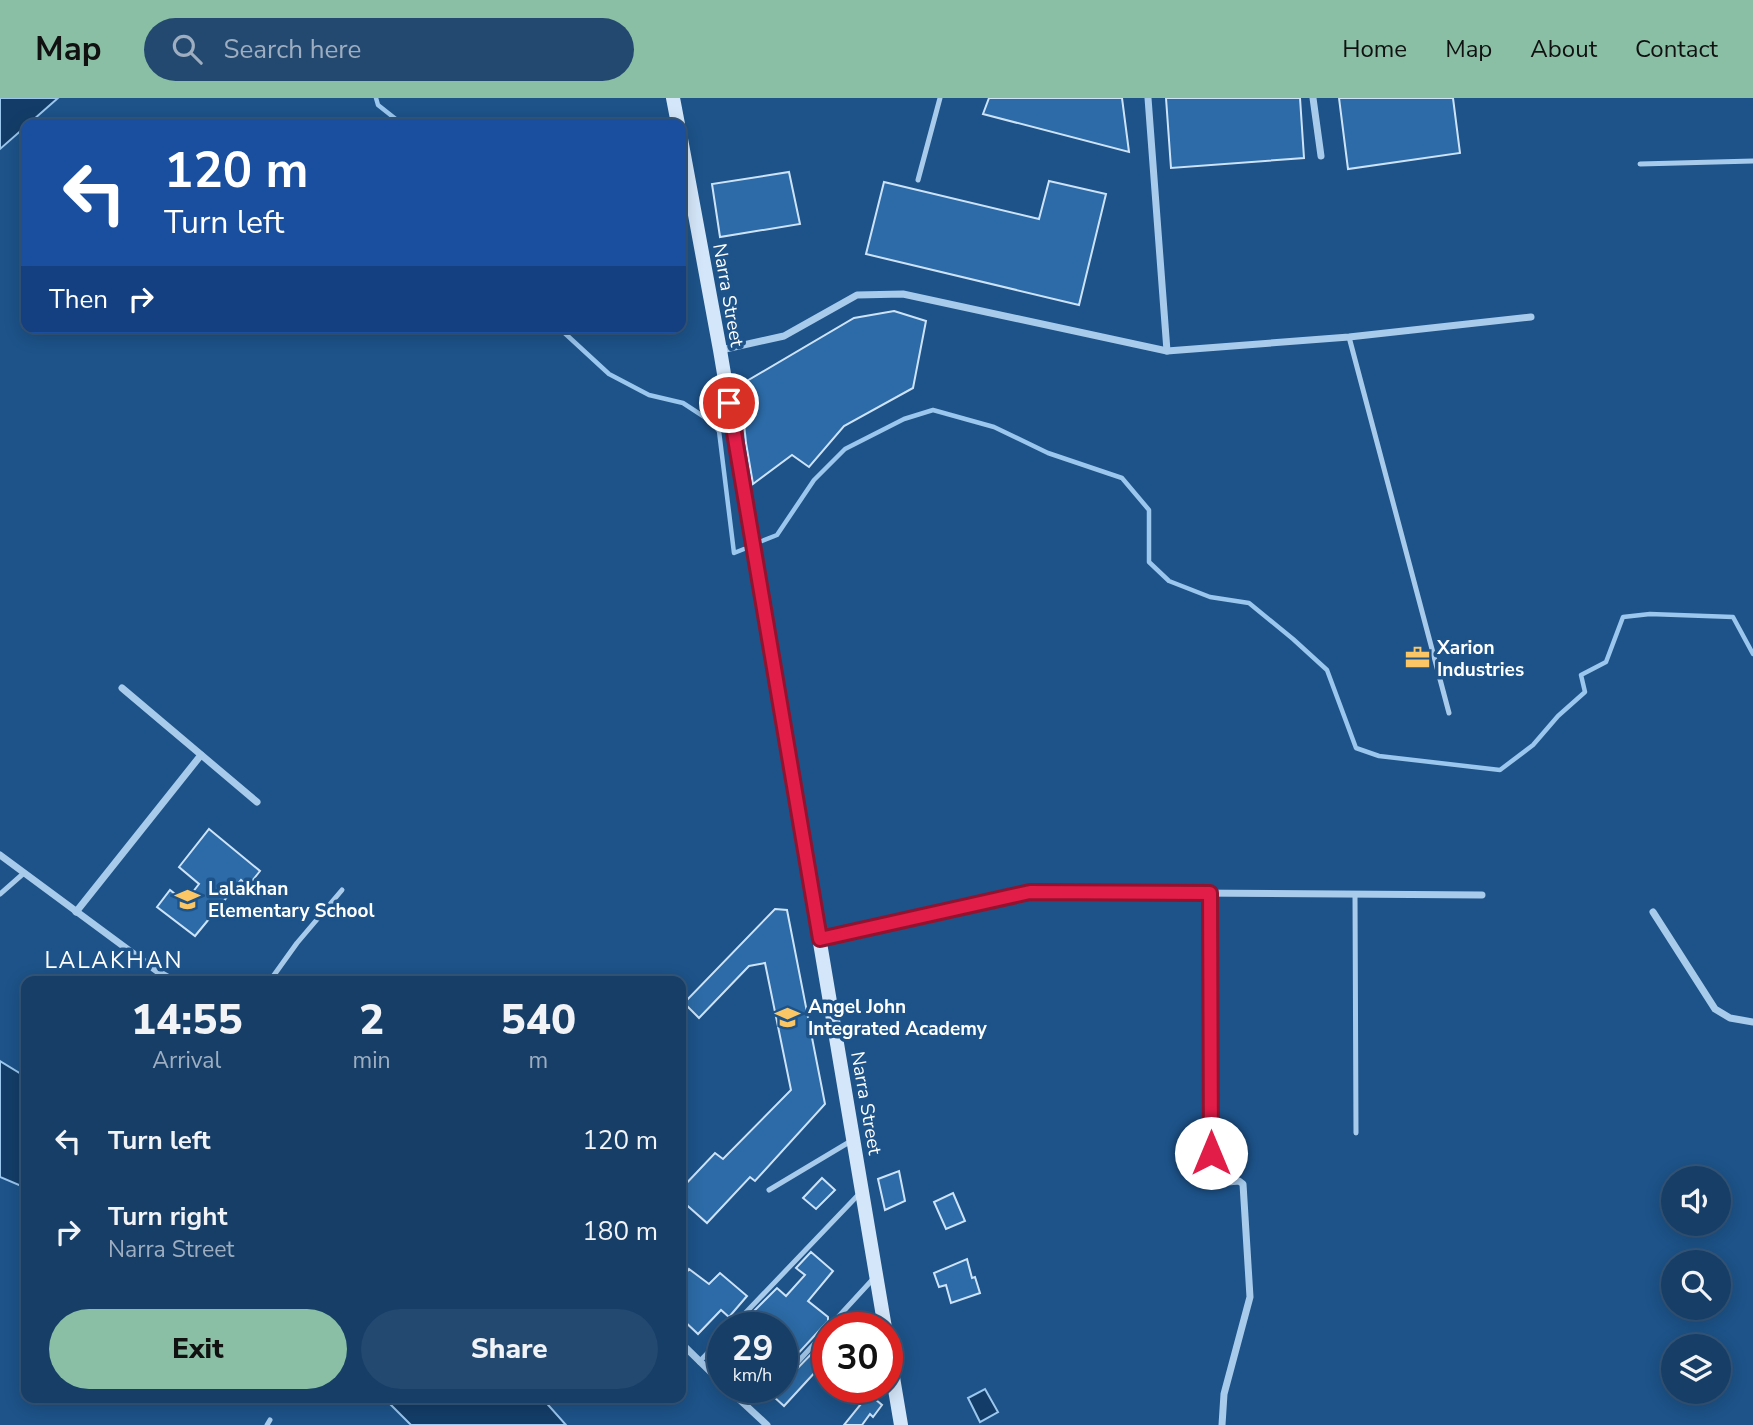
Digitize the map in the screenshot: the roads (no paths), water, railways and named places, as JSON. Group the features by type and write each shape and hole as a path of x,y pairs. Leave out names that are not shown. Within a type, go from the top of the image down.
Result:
{"main road":[{"path":"673,98 677,119"},
{"name":"Narra Street","path":"686,166 720,350 882,1312"},
{"path":"897,1403 901,1425"}],"street":[{"path":"1147,98 1167,351"},
{"path":"1313,98 1321,156"},
{"path":"720,350 784,336 857,295 903,294 1167,351 1349,337 1531,317"},
{"path":"122,688 257,802"},
{"path":"76,912 201,755"},
{"path":"0,855 166,976"},
{"path":"820,939 1030,892 1482,895"},
{"path":"1210,893 1211,1179 1217,1183 1239,1181 1242,1184 1250,1297 1224,1394 1222,1425"},
{"path":"1653,912 1715,1009 1730,1018 1753,1022"},
{"path":"686,1348 707,1369"},
{"path":"743,1403 767,1425"}],"lane":[{"path":"918,180 940,98"},
{"path":"1640,164 1753,160"},
{"path":"1349,337 1449,713"},
{"path":"0,894 24,873"},
{"path":"274,976 342,890"},
{"path":"1355,894 1356,1133"},
{"path":"769,1190 853,1139"},
{"path":"746,1312 862,1191"},
{"path":"843,1312 876,1276"},
{"path":"798,1362 812,1346"},
{"path":"699,1362 707,1354"}],"water":[{"path":"0,98 58,98 34,119 21,119 21,131 0,149"},
{"path":"0,1061 21,1074 21,1186 0,1177"},
{"path":"985,1389 998,1412 980,1422 968,1398"},
{"path":"389,1403 546,1403 566,1425 411,1425"}],"waterway":[{"path":"376,98 378,105 396,119"},
{"path":"565,333 609,374 649,395 683,403 709,420 719,431 734,553 744,549"},
{"path":"762,541 777,535 814,480 845,449 904,419 933,410 994,427 1048,453 1122,478 1149,510 1149,562 1169,581 1210,597 1249,603 1293,639 1327,670 1356,748 1379,756 1500,770 1533,745 1558,716 1585,692 1581,675 1606,662 1623,617 1650,614 1733,617 1753,654"}],"place":[{"name":"Xarion Industries","path":"1417,658"},
{"name":"Lalakhan Elementary School","path":"188,899"},
{"name":"Angel John Integrated Academy","path":"788,1017"}],"district":[{"name":"LALAKHAN","path":"114,960"}]}
